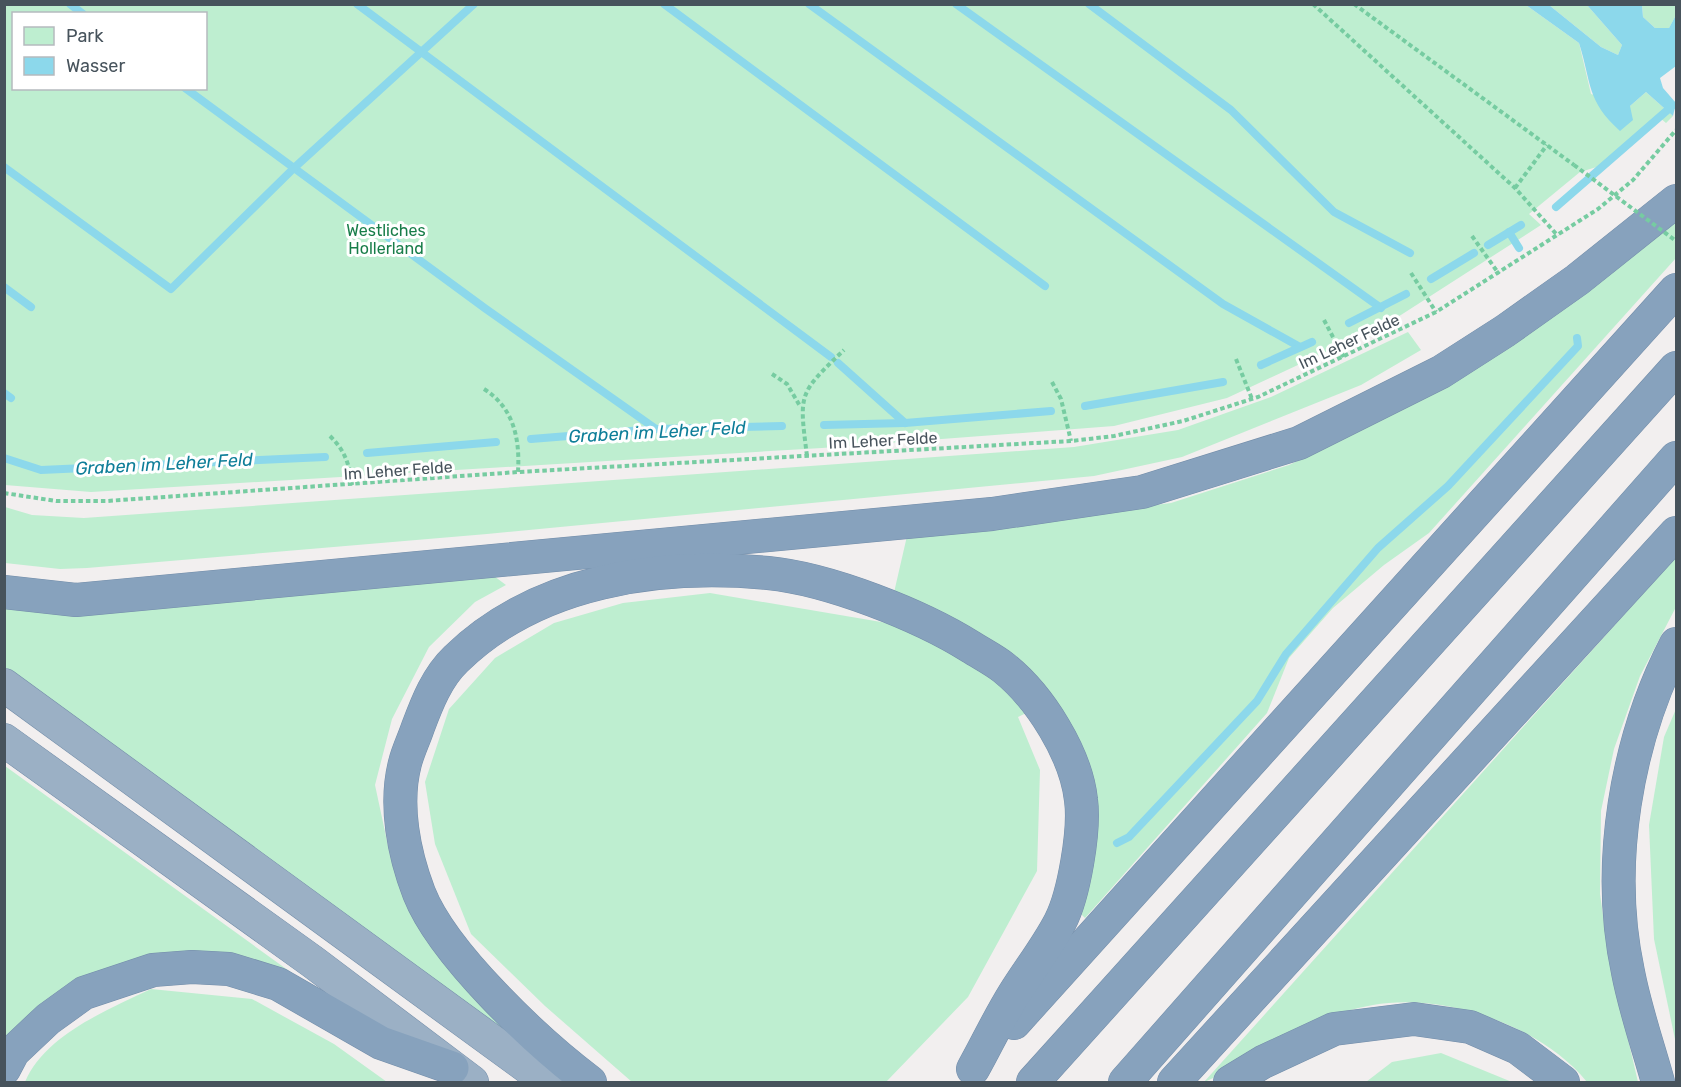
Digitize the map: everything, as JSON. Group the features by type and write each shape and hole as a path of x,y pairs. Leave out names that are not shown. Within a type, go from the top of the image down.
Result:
{"highway":[{"path":"4,592 76,600 969,516 1142,492 1299,443 1441,372 1505,331 1577,280 1677,201"},
{"path":"967,1076 1677,290"},
{"path":"1033,1083 1677,368"},
{"path":"1125,1083 1677,458"},
{"path":"1174,1083 1677,533"},
{"path":"590,1083 543,1044 488,987 445,938 420,896 404,847 401,805 404,765 429,697 454,660 493,631 541,601 609,579 702,571 771,573 849,591 945,630 1005,669 1045,712 1070,757 1082,800 1078,858 1062,919 1012,997 967,1076"},
{"path":"1658,1083 1627,971 1619,892 1622,806 1646,718 1677,644"},
{"path":"4,685 548,1083"},
{"path":"4,740 313,962 462,1075"},
{"path":"4,1069 13,1052 48,1019 84,993 153,970 192,967 229,969 278,984 381,1043 462,1075"},
{"path":"1230,1083 1263,1062 1334,1029 1414,1019 1470,1027 1518,1048 1563,1083"}],"path":[{"path":"1313,4 1515,188 1558,236"},
{"path":"1354,4 1677,241"},
{"name":"Im Leher Felde","path":"4,493 56,501 107,501 518,472 1071,441 1114,436 1183,421 1252,399 1344,358 1436,312 1598,209 1633,180 1677,130"},
{"path":"1515,188 1547,145"},
{"path":"1472,236 1499,274"},
{"path":"1411,273 1436,312"},
{"path":"1324,320 1344,358"},
{"path":"801,406 810,382 844,350"},
{"path":"1236,359 1252,399"},
{"path":"772,374 787,384 801,406 807,456"},
{"path":"1053,382 1062,399 1071,441"},
{"path":"484,389 494,395 511,416 516,435 518,472"},
{"path":"330,436 343,449 349,464 352,485"}],"green space":[{"name":"Westliches Hollerland","path":"4,5 1526,5 1579,43 1591,94 1630,106 1646,92 1673,116 1666,123 1659,117 1600,166 1580,172 1529,214 1541,225 1390,322 1227,398 1114,426 822,448 91,492 5,485"},
{"path":"1549,5 1587,5 1622,45 1618,55 1601,47"},
{"path":"1642,5 1676,5 1676,15 1669,28 1655,28 1643,17"},
{"path":"1676,214 1676,258 1429,533 1384,565 1333,608 1289,658 1267,713 1085,918 1079,912 1053,700 1018,717 1040,770 1037,871 968,997 886,1082 632,1082 545,1006 471,934 435,844 425,782 449,709 495,658 554,623 623,603 710,593 887,623 907,536 1171,503 1289,465 1356,433"},
{"path":"1408,332 1421,350 1361,385 1182,457 1094,476 487,534 87,568 60,569 5,563 5,507 32,515 84,518 1074,447 1178,430 1271,397"},
{"path":"1676,557 1676,607 1640,676 1614,749 1601,811 1600,894 1609,958 1638,1082 1587,1082 1568,1062 1545,1045 1518,1030 1460,1009 1401,1002 1358,1008 1302,1027 1261,1045 1219,1075 1204,1082"},
{"path":"494,576 506,585 475,602 429,647 392,719 375,785 390,855 418,918 523,1045 5,667 4,601"},
{"path":"1676,709 1676,1044 1654,939 1649,825 1664,737"},
{"path":"5,766 303,981 192,952 137,958 73,981 5,1046"},
{"path":"151,989 252,999 334,1044 387,1082 25,1082 34,1065 62,1037 97,1015"},
{"path":"1441,1053 1512,1082 1366,1082 1392,1062"}],"water":[{"path":"1526,5 1549,5 1601,47 1618,55 1622,45 1587,5 1642,5 1643,17 1655,28 1669,28 1676,15 1676,66 1660,78 1663,88 1676,103 1673,116 1646,92 1630,106 1633,120 1620,131 1601,110 1596,100 1579,43"}],"waterway":[{"path":"70,4 80,12"},
{"path":"357,4 831,357"},
{"path":"4,167 171,289 294,168 474,4"},
{"path":"664,4 1045,286"},
{"path":"809,4 1223,304 1300,347"},
{"path":"956,4 1381,308"},
{"path":"1089,4 1231,110 1334,212 1410,253"},
{"path":"188,90 486,309 656,429"},
{"name":"Graben im Leher Feld","path":"1556,207 1671,107"},
{"name":"Graben im Leher Feld","path":"1488,245 1521,225"},
{"path":"1509,232 1519,248"},
{"name":"Graben im Leher Feld","path":"1431,279 1474,253"},
{"path":"4,287 31,307"},
{"name":"Graben im Leher Feld","path":"1349,323 1406,294"},
{"path":"1117,843 1129,837 1257,701 1286,654 1378,548 1448,486 1578,346 1577,338"},
{"name":"Graben im Leher Feld","path":"1261,365 1312,342"},
{"path":"838,363 905,423"},
{"name":"Graben im Leher Feld","path":"1085,406 1223,382"},
{"path":"4,393 11,398"},
{"name":"Graben im Leher Feld","path":"824,425 905,423 1051,411"},
{"name":"Graben im Leher Feld","path":"531,439 656,429 782,426"},
{"name":"Graben im Leher Feld","path":"367,453 496,442"},
{"name":"Graben im Leher Feld","path":"4,458 41,470 325,457"}]}
